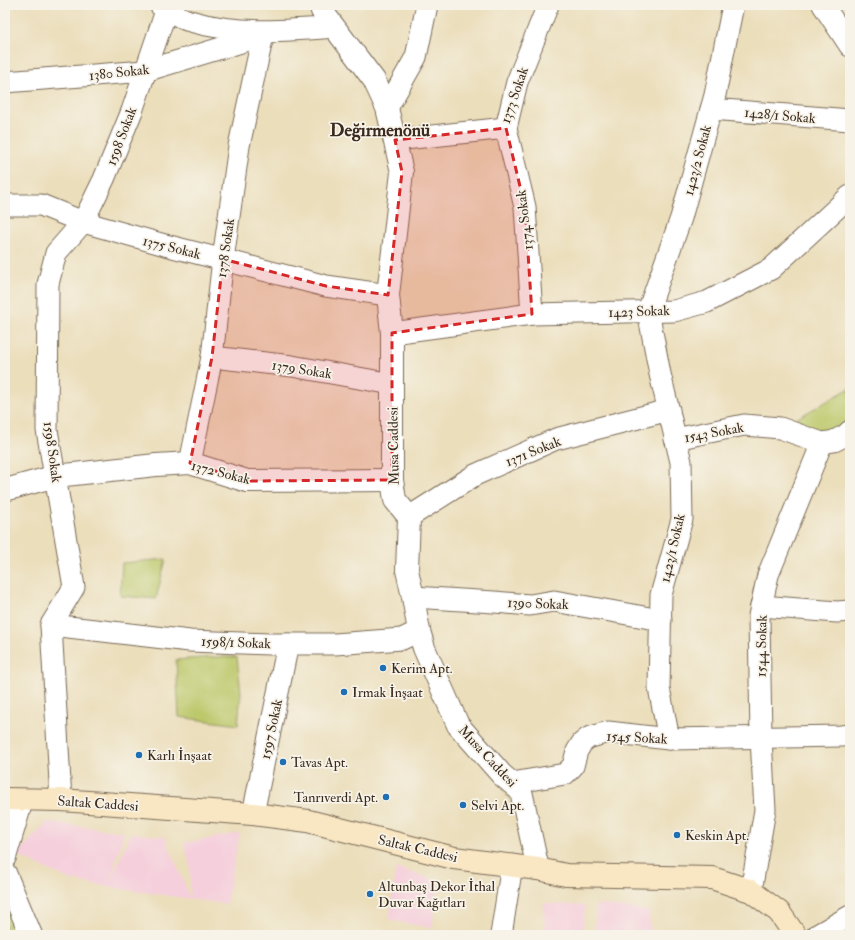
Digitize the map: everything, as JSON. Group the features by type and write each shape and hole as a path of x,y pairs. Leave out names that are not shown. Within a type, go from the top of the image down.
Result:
{"main road":[{"name":"Saltak Caddesi","path":"14,800 61,800 253,814 308,821 454,858 512,865 566,875 712,878 751,891 779,912 795,935"}],"street":[{"name":"Musa Caddesi","path":"321,5 322,11 374,80 388,108 402,172 388,295 392,333 392,480 395,500 408,516 407,570 419,631 424,648 458,725 502,774 521,791 538,869"},
{"path":"388,108 416,57 427,5"},
{"name":"1373 Sokak","path":"395,140 506,128 517,82 548,5"},
{"name":"1423/2 Sokak","path":"648,311 681,218 711,110 733,5"},
{"path":"823,5 850,46"},
{"name":"1380 Sokak","path":"164,6 188,21 218,28 270,33 334,27"},
{"name":"1598 Sokak","path":"51,625 74,587 47,430 48,284 56,253 83,222 104,179 132,111 164,6"},
{"name":"1380 Sokak","path":"5,82 145,71 270,33"},
{"name":"1378 Sokak","path":"190,463 212,357 223,260 239,146 270,33"},
{"name":"1428/1 Sokak","path":"711,110 850,120"},
{"name":"1374 Sokak","path":"506,128 525,207 532,314"},
{"name":"1423 Sokak","path":"392,333 532,314 674,311 707,302 771,269 850,196"},
{"name":"1375 Sokak","path":"5,205 40,205 83,222 223,260 326,286 388,295"},
{"name":"1423/1 Sokak","path":"648,311 660,374 681,462 682,519 661,595 660,620 659,688 670,739"},
{"name":"1379 Sokak","path":"212,357 292,366 392,384"},
{"name":"1371 Sokak","path":"408,516 475,475 556,440 669,410"},
{"name":"1543 Sokak","path":"675,439 744,425 780,428 839,441"},
{"name":"1544 Sokak","path":"751,891 765,810 761,738 759,616 768,575 839,441"},
{"name":"1372 Sokak","path":"5,490 56,476 156,465 190,463 248,481 392,480"},
{"name":"1390 Sokak","path":"413,597 530,605 554,601 660,620"},
{"path":"761,606 837,612 850,611"},
{"path":"51,625 61,800"},
{"name":"1598/1 Sokak","path":"51,625 190,640 288,644 335,644 402,639 419,631"},
{"name":"1597 Sokak","path":"253,814 288,644"},
{"name":"1545 Sokak","path":"512,783 565,774 573,766 577,751 582,743 588,738 608,732 670,739 850,735"},
{"path":"5,857 14,800"},
{"path":"501,935 512,865"},
{"path":"5,873 31,935"},
{"path":"817,935 850,916"}],"highlighted area":[{"path":"506,128 525,207 532,314 392,333 392,480 247,481 190,463 212,357 223,259 326,286 388,295 402,172 395,140"}],"shaded area":[{"path":"47,822 124,832 110,882 131,833 165,837 190,898 190,865 184,843 240,833 226,904 71,880 16,855"},
{"path":"396,868 438,881 432,928 389,920"},
{"path":"543,903 585,906 582,935 545,935"},
{"path":"596,904 649,911 650,935 594,935"}],"green space":[{"path":"850,388 850,431 846,435 780,428"},
{"path":"166,559 156,599 120,596 122,563"},
{"path":"237,657 241,693 238,725 179,717 176,660"},
{"path":"5,901 18,934 5,935"}],"place":[{"name":"Kerim Apt.","path":"383,668"},
{"name":"Irmak İnşaat","path":"344,692"},
{"name":"Karlı İnşaat","path":"139,755"},
{"name":"Tavas Apt.","path":"283,762"},
{"name":"Tanrıverdi Apt.","path":"386,797"},
{"name":"Selvi Apt.","path":"463,805"},
{"name":"Keskin Apt.","path":"677,835"},
{"name":"Altunbaş Dekor İthal Duvar Kağıtları","path":"370,894"}],"district":[{"name":"Değirmenönü","path":"380,130"}]}
